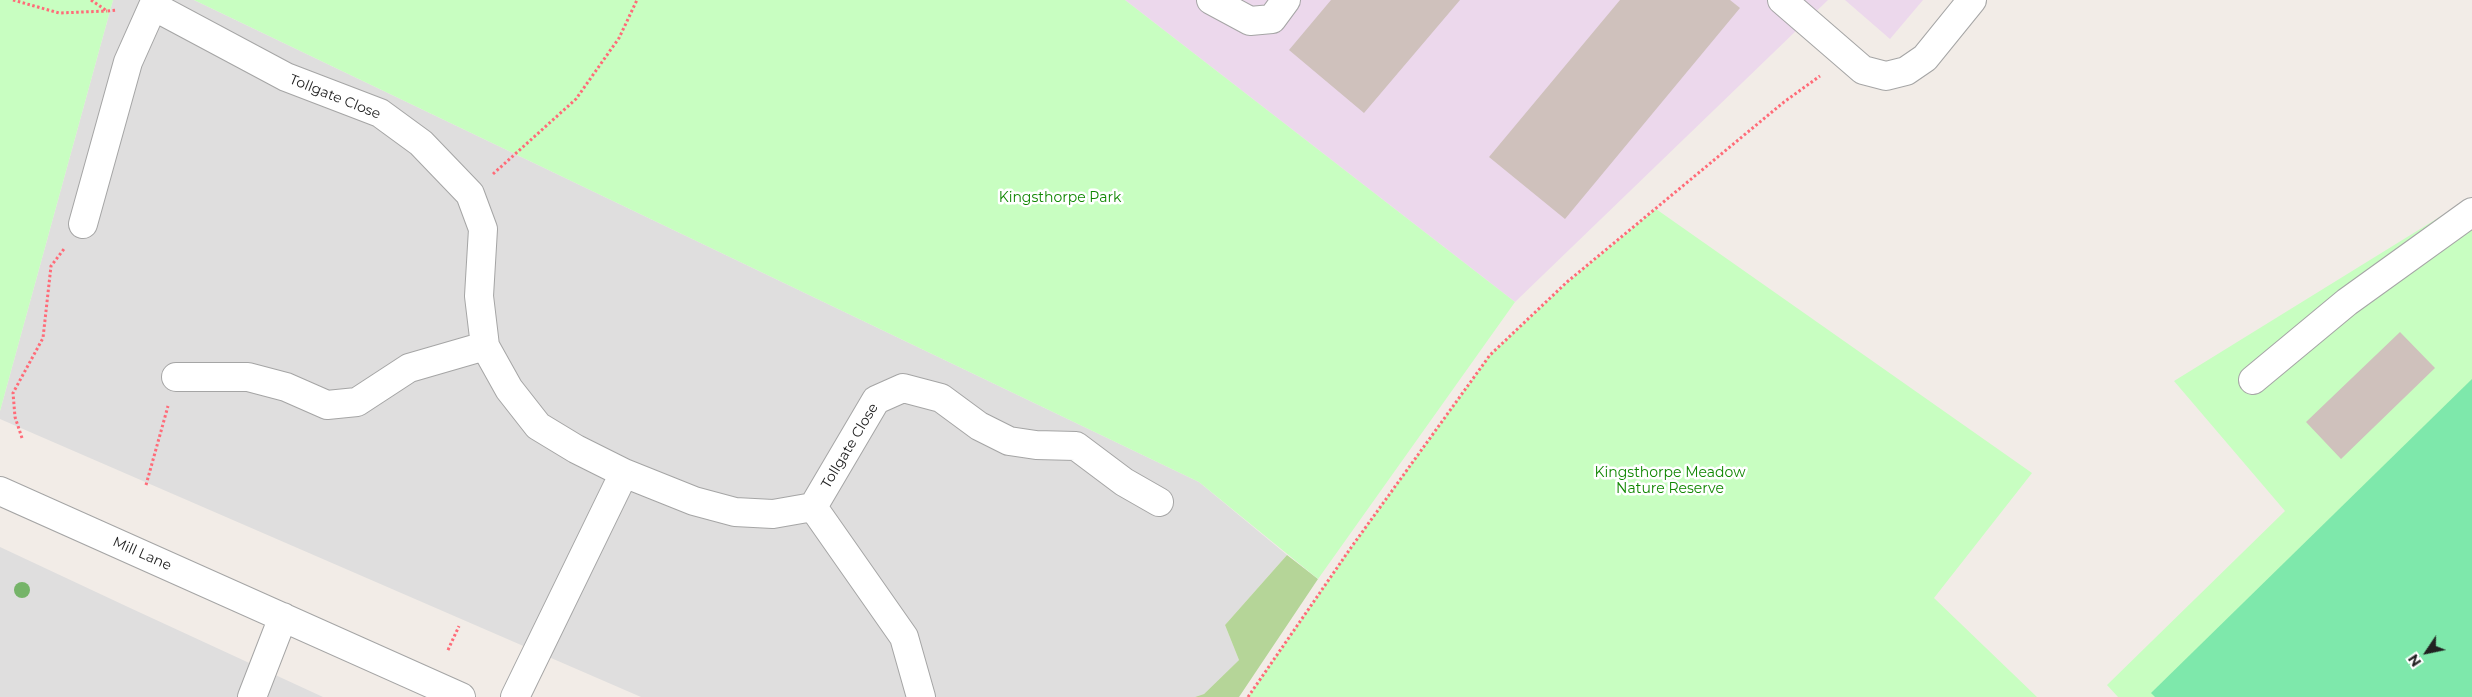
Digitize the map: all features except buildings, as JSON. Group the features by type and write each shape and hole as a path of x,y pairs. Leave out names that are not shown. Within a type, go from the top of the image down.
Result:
{"street":[{"path":"1211,0 1250,21 1272,19 1286,0"},
{"path":"1782,0 1863,70 1886,76 1906,71 1925,58 1972,0"},
{"name":"Tollgate Close","path":"83,224 128,62 153,6 286,78 380,113 421,143 470,194 483,229 479,296 485,346 509,389 538,426 576,449 624,473 694,501 735,512 773,514 814,507 876,400 903,388 941,398 979,426 1009,441 1036,445 1076,446 1124,482 1159,502"},
{"path":"2253,380 2347,302 2472,212"},
{"path":"176,377 248,377 286,387 327,405 356,402 409,368 485,346"},
{"path":"515,697 624,473"},
{"name":"Mill Lane","path":"0,490 461,697"},
{"path":"814,507 904,637 921,697"},
{"path":"252,697 284,617"}],"path":[{"path":"13,0 59,13 107,11"},
{"path":"470,194 576,99 619,38 637,0"},
{"path":"1248,697 1350,549 1490,355 1568,282 1784,102 1847,57"},
{"path":"22,438 15,417 13,393 43,338 52,266 83,224"},
{"path":"146,485 176,377"},
{"path":"448,650 458,626"}],"shaded area":[{"path":"113,0 194,0 1199,482 1287,555 1225,625 1239,660 1204,694 1195,697 641,697 0,419 0,411"},
{"path":"1125,0 1828,0 1515,302"},
{"path":"1845,0 1923,0 1890,39"},
{"path":"0,547 128,607 323,697 0,697"}],"green space":[{"path":"0,0 113,0 0,411"},
{"name":"Kingsthorpe Park","path":"194,0 1125,0 1515,302 1318,579 1199,482"},
{"path":"2472,197 2472,697 2118,697 2107,685 2285,511 2174,381"},
{"name":"Kingsthorpe Meadow Nature Reserve","path":"1656,209 2032,473 1934,598 2037,697 1248,697 1350,549 1490,355 1568,282"},
{"path":"2472,379 2472,697 2155,697 2151,693"},
{"path":"1287,555 1318,579 1239,697 1195,697 1204,694 1239,660 1225,625"}]}
